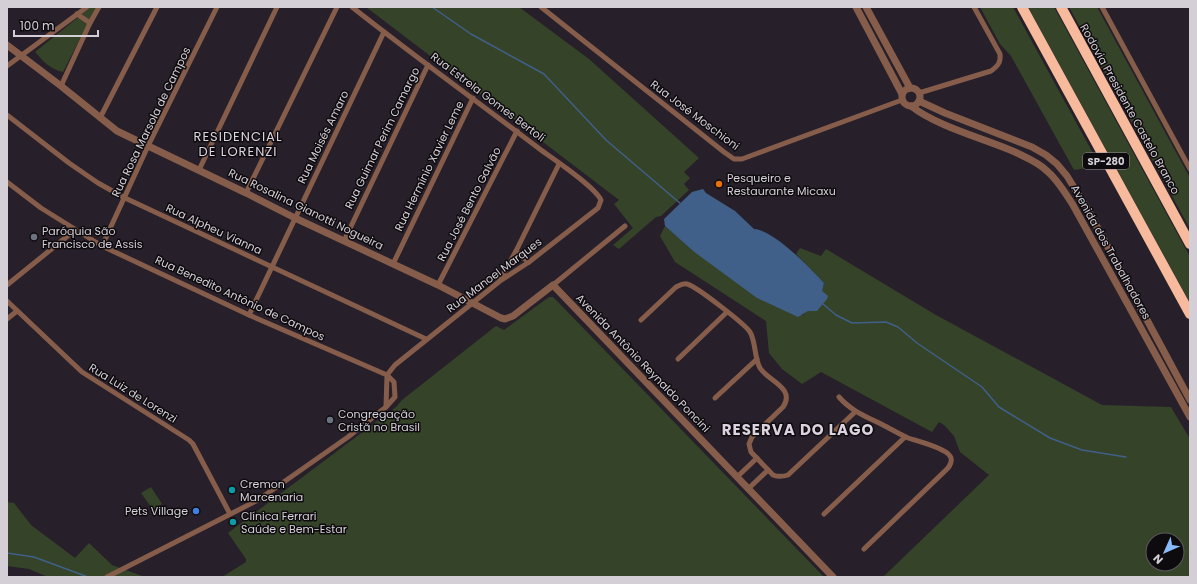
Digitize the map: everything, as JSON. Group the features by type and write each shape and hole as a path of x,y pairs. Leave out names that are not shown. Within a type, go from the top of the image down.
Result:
{"highway":[{"name":"SP-280","path":"1022,7 1190,314"},
{"name":"Rodovia Presidente Castelo Branco","path":"1061,7 1190,244"}],"street":[{"path":"7,66 87,7"},
{"path":"61,86 99,7"},
{"path":"100,118 157,7"},
{"name":"Rua Rosa Marsola de Campos","path":"102,246 148,146 217,7"},
{"path":"199,170 277,7"},
{"path":"246,193 337,7"},
{"name":"Rua Estrela Gomes Bertoli","path":"352,7 517,131 599,196 601,200 598,208"},
{"name":"Rua José Moschioni","path":"541,7 734,159 742,159 902,97"},
{"path":"856,7 905,104 911,106 919,101 919,93 915,89 910,88 904,90 902,97"},
{"path":"866,7 910,88"},
{"path":"919,93 992,71 999,63 1000,54 974,7"},
{"path":"1102,7 1190,169"},
{"path":"77,14 90,23"},
{"name":"Rua Moisés Amaro","path":"249,315 384,32"},
{"name":"Rua Rosalina Gianotti Nogueira","path":"7,45 118,131 295,218 438,285 501,318 504,319 513,316 554,285"},
{"name":"Rua Guimar Perim Camargo","path":"344,241 428,65"},
{"name":"Rua Hermínio Xavier Leme","path":"393,264 473,98"},
{"name":"Avenida dos Trabalhadores","path":"919,101 945,113 1032,146 1057,164 1067,176 1088,210 1190,400"},
{"name":"Avenida dos Trabalhadores","path":"911,106 923,114 940,122 1034,161 1058,181 1073,205 1190,417"},
{"name":"Rua Alpheu Vianna","path":"7,115 75,167 98,183 125,198 426,339"},
{"name":"Rua José Bento Galvão","path":"438,285 517,131"},
{"path":"500,280 516,252 559,164"},
{"name":"Rua Benedito Antônio de Campos","path":"7,182 41,208 102,246 249,315 386,375"},
{"name":"Rua Manoel Marques","path":"386,375 395,365 426,339 500,280 530,262 598,208"},
{"path":"554,285 625,226"},
{"path":"7,285 75,230"},
{"path":"516,252 530,262"},
{"path":"641,320 676,287 682,284 688,284 696,288 750,332 760,368 766,375 786,391 787,396 786,403 783,407 752,436 749,444 751,452 768,470 780,477 788,475 856,412"},
{"name":"Avenida Antônio Reynaldo Poncini","path":"554,285 833,577"},
{"name":"Rua Luiz de Lorenzi","path":"7,301 82,372 189,440 193,444 230,514"},
{"path":"7,319 17,311"},
{"path":"678,358 727,312"},
{"path":"1149,343 1158,339"},
{"path":"715,398 757,359"},
{"path":"386,375 386,407"},
{"path":"108,576 258,500 348,437 386,407 395,397 394,382 386,375"},
{"path":"838,397 856,412 906,437 945,451 951,456 951,463 947,470 864,549"},
{"path":"824,514 906,437"},
{"path":"737,477 757,458"},
{"path":"748,489 768,470"}],"green space":[{"path":"91,7 96,7 63,72 58,71 44,62 35,52"},
{"path":"366,7 519,7 589,59 699,158 684,172 690,178 684,184 689,190 661,216 656,217 619,249 613,245 633,228 614,204 619,200"},
{"path":"980,7 1013,7 1100,166 1074,170 1011,56 1000,44"},
{"path":"1028,7 1054,7 1190,257 1190,303"},
{"path":"1069,7 1097,7 1190,178 1190,229"},
{"path":"665,226 693,251 803,315 816,300 824,283 796,254 800,248 821,256 826,249 936,315 1102,405 1171,407 1190,439 1190,577 883,577 989,475 960,452 954,436 944,425 939,422 932,432 821,372 802,384 782,369 769,353 766,321 675,262 660,236"},
{"path":"549,297 553,297 558,302 824,577 222,577 246,562 246,559 228,533 396,407 402,400 496,326 504,330"},
{"path":"151,487 162,504 153,510 141,493"},
{"path":"7,502 14,503 31,525 75,558 89,543 112,565 145,577 48,577 29,569 7,566"}],"water":[{"path":"703,189 706,193 735,211 754,229 762,231 781,243 824,283 822,291 828,296 817,311 808,311 798,317 757,298 693,251 665,226 664,219 692,192"}],"waterway":[{"path":"432,7 471,34 544,74 606,140 681,204"},
{"path":"823,304 836,315 852,323 886,322 898,327 917,343 982,387 999,407 1050,438 1082,450 1126,457"},
{"path":"7,553 34,557 88,577"}],"place":[{"name":"Pesqueiro e Restaurante Micaxu","path":"719,184"},
{"name":"Paróquia São Francisco de Assis","path":"34,237"},
{"name":"Congregação Cristã no Brasil","path":"330,420"},
{"name":"Cremon Marcenaria","path":"232,490"},
{"name":"Pets Village","path":"196,511"},
{"name":"Clínica Ferrari Saúde e Bem-Estar","path":"233,522"}],"district":[{"name":"RESIDENCIAL DE LORENZI","path":"238,144"},
{"name":"RESERVA DO LAGO","path":"798,429"}]}
